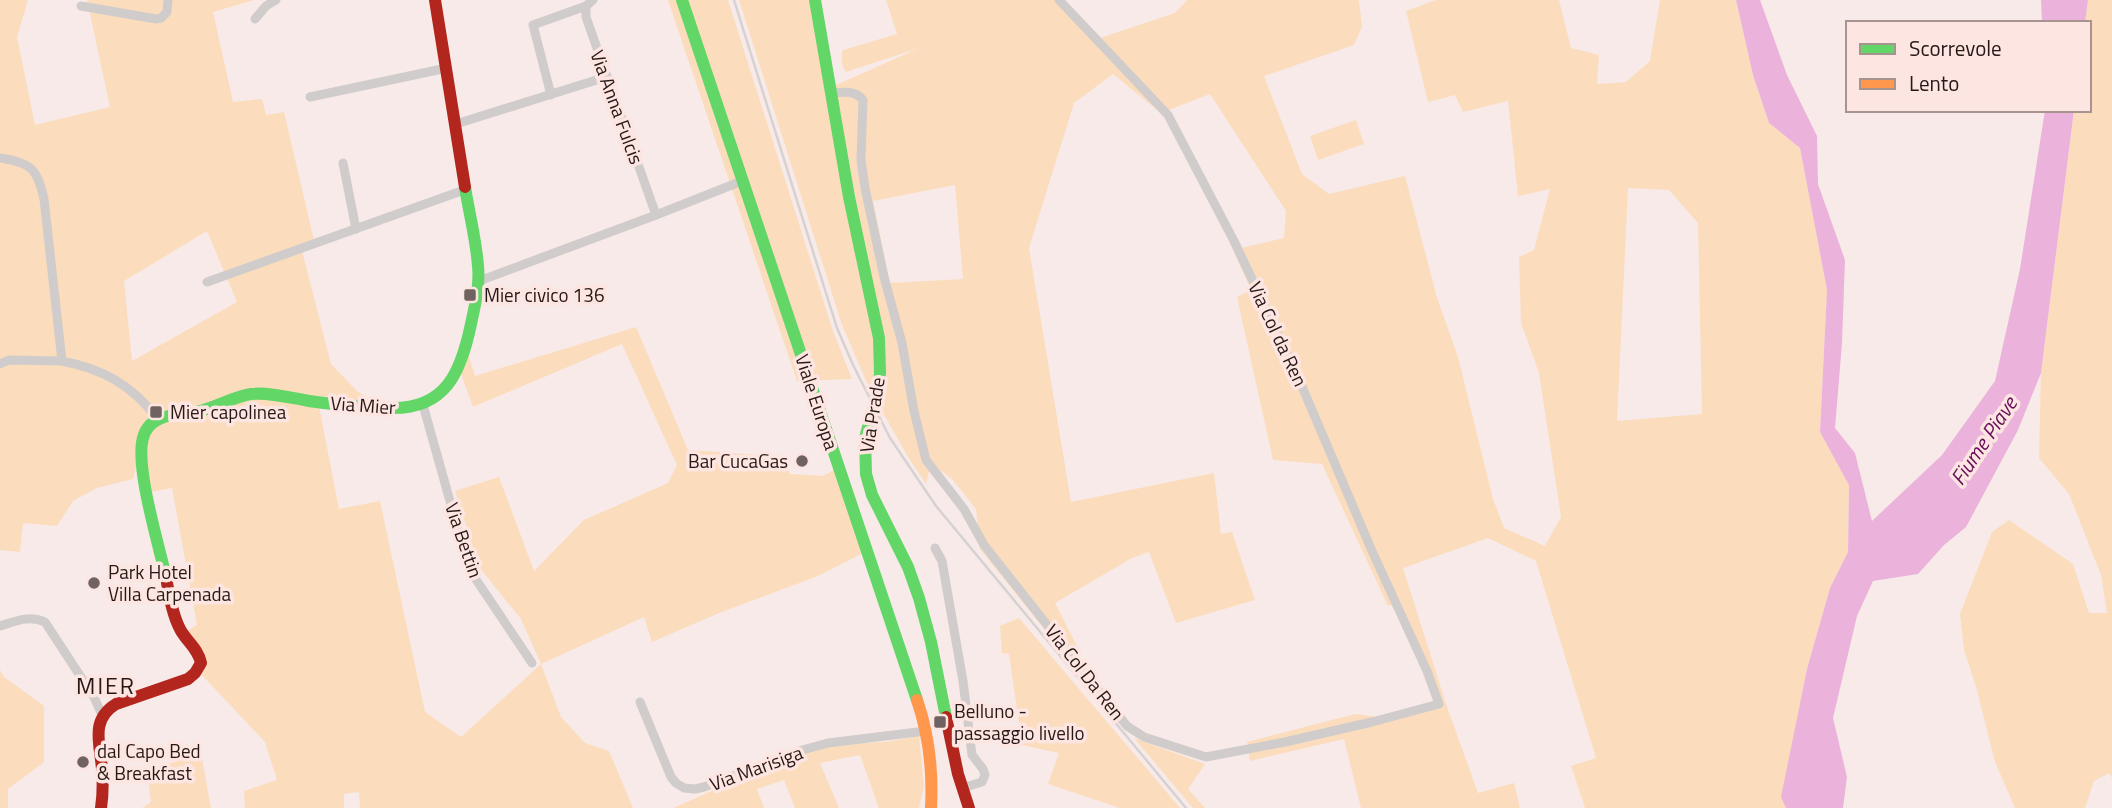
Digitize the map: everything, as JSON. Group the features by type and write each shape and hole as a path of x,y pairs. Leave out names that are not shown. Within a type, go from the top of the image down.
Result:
{"main road":[{"name":"Via Mier","path":"157,418 199,411 248,394 400,409 423,405 442,393 457,371 467,344 479,281 467,189 435,0"},
{"name":"Viale Europa","path":"682,0 926,731 933,780 932,808"},
{"name":"Via Prade","path":"815,0 849,197 879,338 881,357 878,392 867,427 865,462 868,484 908,567 919,598 962,788 969,808"},
{"path":"102,808 103,782 98,731 102,715 116,704 188,679 200,666 198,650 180,629 173,612 140,460 146,429 157,418"}],"street":[{"path":"80,6 156,19 162,18 167,12 168,0"},
{"path":"255,19 266,6 276,0"},
{"name":"Via Col da Ren","path":"1059,0 1168,115 1234,241 1295,370 1439,704"},
{"path":"551,95 533,25 589,3"},
{"name":"Via Anna Fulcis","path":"589,3 586,17 656,215"},
{"path":"310,97 447,68"},
{"path":"456,124 606,77"},
{"name":"Via Prade","path":"830,93 851,92 858,94 863,100 863,169 884,277 902,343 914,411 926,460 951,492"},
{"path":"0,158 25,163 39,178 44,199 62,360"},
{"path":"343,163 356,229"},
{"path":"479,281 742,180"},
{"path":"207,282 467,189"},
{"path":"0,364 9,360 62,360 83,365 112,377 126,387 157,418"},
{"name":"Via Bettin","path":"423,405 466,558 475,578 532,663"},
{"name":"Via Col Da Ren","path":"951,492 984,545 1127,726 1144,737 1206,757 1285,742 1439,704"},
{"path":"934,548 942,561 963,681 972,755 985,775 982,782 962,788"},
{"path":"0,626 26,618 45,622 94,697 102,715"},
{"name":"Via Marisiga","path":"640,702 671,777 684,788 704,787 799,751 828,743 926,731"}],"shaded area":[{"path":"0,0 28,0 17,37 35,125 110,107 87,0 254,0 213,12 233,102 262,99 266,115 284,112 315,245 302,251 331,364 357,391 381,406 317,396 339,509 380,501 425,712 461,737 541,664 561,717 585,743 609,751 633,808 360,808 359,792 344,794 344,808 245,808 244,791 277,780 265,742 199,672 184,633 197,625 172,488 146,493 138,460 133,479 97,488 73,501 57,526 23,523 20,552 0,550","holes":["207,231 237,302 132,361 124,281"]},
{"path":"668,0 728,0 833,331 852,379 797,381"},
{"path":"739,0 810,0 825,90 919,48 846,72 844,70 843,50 897,34 886,0 1062,0 1100,38 1175,13 1187,0 1359,0 1362,27 1354,45 1264,76 1302,174 1329,194 1405,176 1437,298 1458,357 1493,499 1504,528 1545,546 1561,517 1539,373 1521,323 1519,257 1534,250 1550,189 1518,196 1508,101 1463,112 1455,95 1428,102 1406,11 1436,0 1559,0 1571,48 1599,55 1597,84 1626,82 1650,61 1660,0 1736,0 1753,75 1769,123 1800,148 1827,290 1820,432 1849,484 1848,552 1830,588 1807,669 1782,797 1786,808 1585,808 1571,766 1596,758 1536,561 1488,538 1403,568 1446,704 1478,793 1514,783 1520,808 1361,808 1344,739 1250,761 1247,742 1355,714 1393,719 1438,707 1398,603 1388,606 1322,464 1273,460 1237,297 1251,290 1233,250 1284,238 1286,211 1210,94 1161,113 1113,74 1074,103 1029,248 1071,502 1214,473 1221,534 1232,532 1255,600 1176,623 1149,552 1132,558 1055,603 1077,646 1065,655 980,549 976,509 952,479 931,463 926,484 870,390 842,325","holes":["955,185 963,279 890,283 873,201","1628,188 1669,190 1698,223 1702,414 1617,421"]},
{"path":"2088,0 2112,0 2112,778 2109,773 2094,781 2085,808 2015,808 1995,762 1964,650 1960,614 1992,532 2009,520 2073,564 2089,613 2107,613 2101,575 2069,494 2039,458 2041,373 2074,112 2091,112 2091,21 2085,21"},
{"path":"1356,120 1364,144 1318,160 1310,136"},
{"path":"636,327 688,450 780,456 790,474 823,476 836,469 863,553 818,576 719,613 652,642 644,617 541,664 521,619 479,567 455,491 499,477 534,571 584,520 668,483 677,465 622,344 473,407 461,374 464,340 475,376"},
{"path":"1019,618 1180,808 1120,808 1048,784 1059,753 1022,745 1009,654 1002,653 1000,626"},
{"path":"0,670 4,677 44,706 44,762 8,789 8,808 0,808"},
{"path":"919,736 924,785 919,808 879,808 860,755 820,763 839,808 795,808 784,780 757,789 764,808 673,808 774,764 833,744 885,742"},
{"path":"1134,738 1205,764 1188,789 1205,808 1193,808"},
{"path":"201,753 211,808 142,808 151,802 147,771"}],"water":[{"name":"Fiume Piave","path":"1736,0 1760,0 1787,75 1817,136 1818,184 1845,260 1835,428 1855,453 1872,521 1942,455 1995,381 2020,269 2045,112 2074,112 2041,373 2018,430 1966,527 1944,545 1918,574 1873,581 1857,616 1833,718 1847,777 1843,808 1786,808 1781,797 1807,669 1830,588 1848,552 1849,485 1820,432 1827,290 1800,148 1769,123 1753,75"},
{"path":"2041,0 2088,0 2085,21 2042,21"}],"railway":[{"path":"734,0 837,328 890,438 936,506 1186,808"}],"traffic: fast":[{"path":"682,0 917,700"},
{"path":"815,0 849,197 879,338 878,392 865,438 866,474 872,495 908,567 919,598 946,717"},
{"path":"165,573 148,504 141,451 146,430 157,420 196,412 251,394 349,406 408,407 437,395 448,385 462,358 478,288 477,256 465,187"}],"traffic: slow":[{"path":"917,700 929,753 931,808"}],"traffic: jam":[{"path":"435,0 465,187"},
{"path":"101,808 103,779 98,733 103,717 116,704 188,679 201,663 177,622 165,573"},
{"path":"946,717 958,774 969,808"}],"place":[{"name":"Mier civico 136","path":"470,295"},
{"name":"Mier capolinea","path":"156,412"},
{"name":"Bar CucaGas","path":"802,461"},
{"name":"Park Hotel Villa Carpenada","path":"94,583"},
{"name":"Belluno - passaggio livello","path":"940,722"},
{"name":"dal Capo Bed & Breakfast","path":"83,762"}],"district":[{"name":"MIER","path":"106,686"}]}
